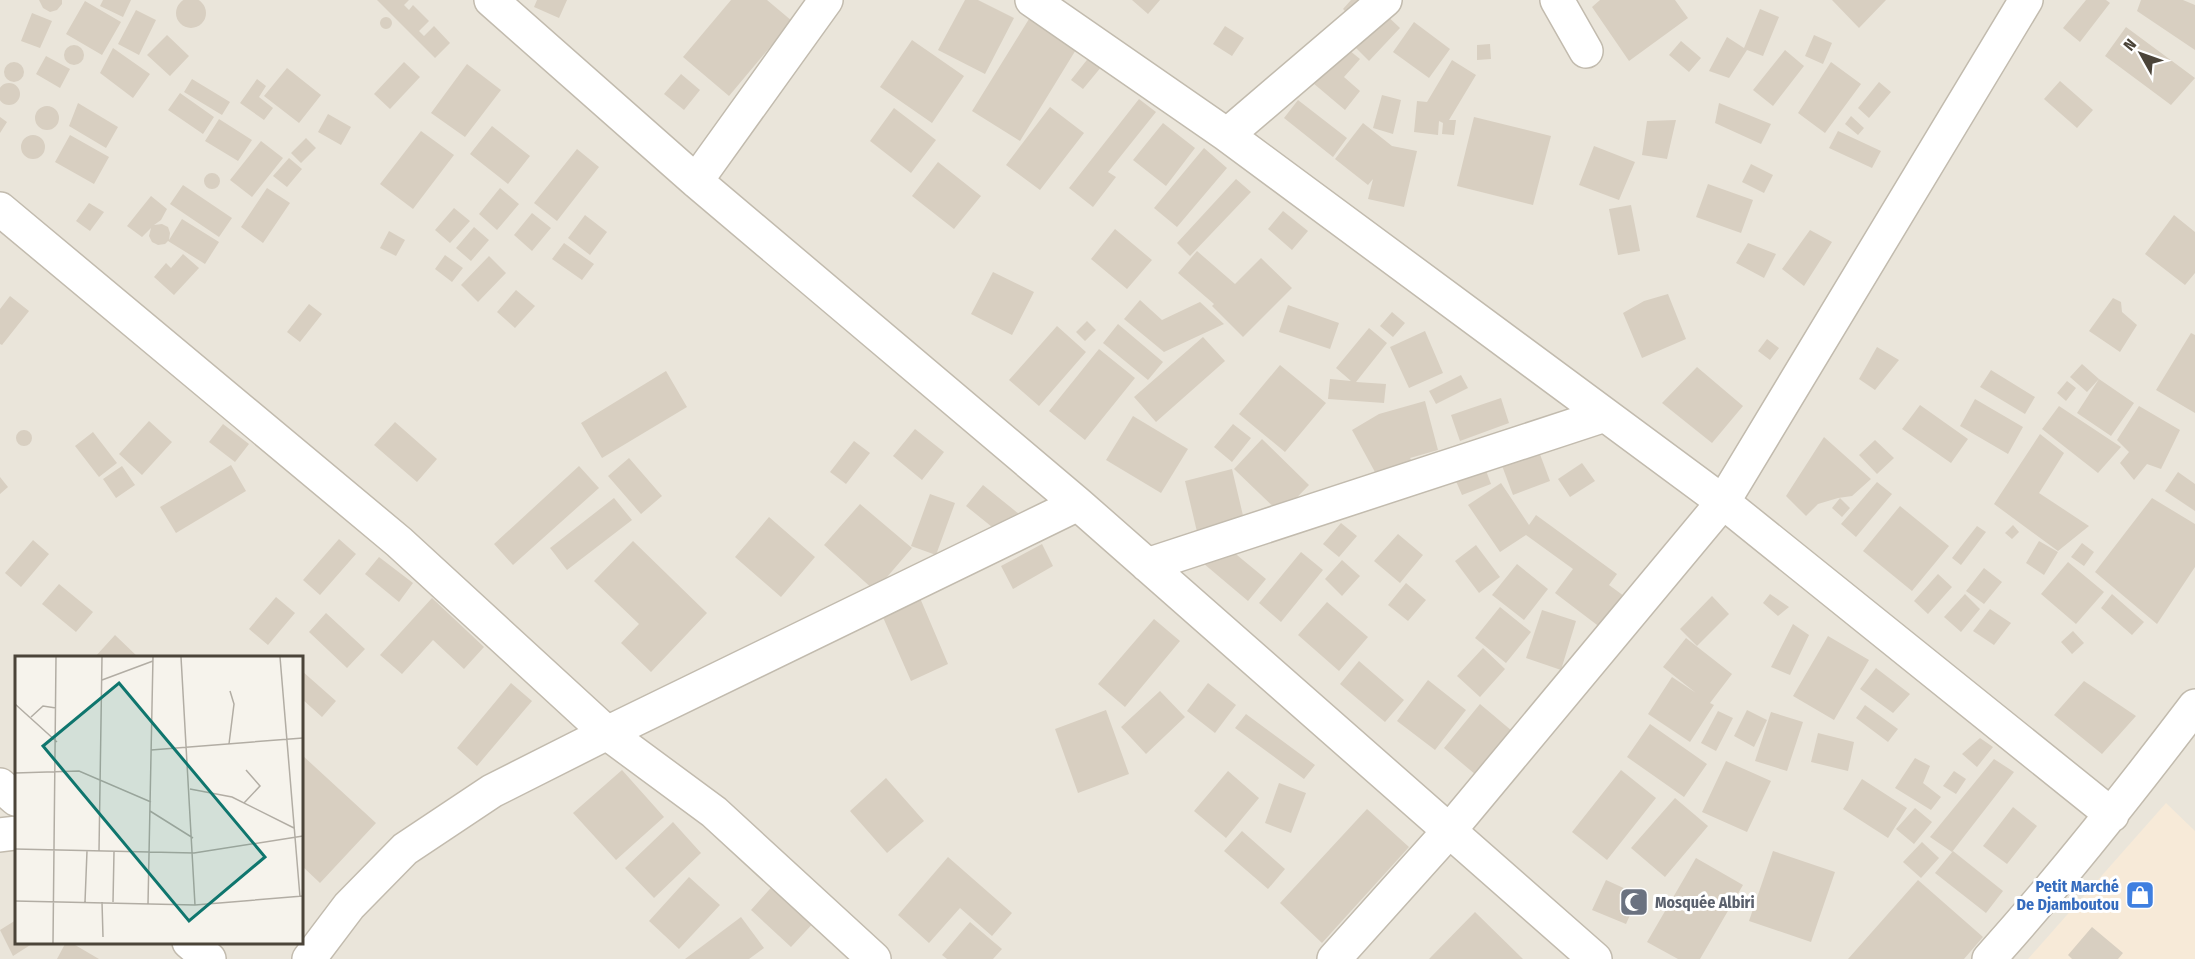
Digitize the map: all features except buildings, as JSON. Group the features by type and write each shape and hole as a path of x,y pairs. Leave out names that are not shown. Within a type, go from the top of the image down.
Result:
{"street":[{"path":"491,0 696,181 1078,504 1595,959"},
{"path":"696,181 826,0"},
{"path":"1032,0 1227,135 1723,502 2112,815"},
{"path":"1227,135 1385,0"},
{"path":"1557,0 1586,51"},
{"path":"1334,959 1449,831 1723,502 2026,0"},
{"path":"0,209 399,542 607,733 714,812 874,959"},
{"path":"1147,565 1605,415"},
{"path":"309,959 349,906 405,849 492,791 1078,504"},
{"path":"1989,959 2112,815 2195,706"},
{"path":"0,785 15,798"},
{"path":"0,835 15,833"},
{"path":"191,944 209,959"}],"shaded area":[{"path":"0,0 2195,0 2195,959 0,959"},
{"name":"Petit Marché De Djamboutou","path":"2166,803 2195,831 2195,959 2028,959"}],"place":[{"name":"Petit Marché De Djamboutou","path":"2140,895"},
{"name":"Mosquée Albiri","path":"1634,902"}]}
